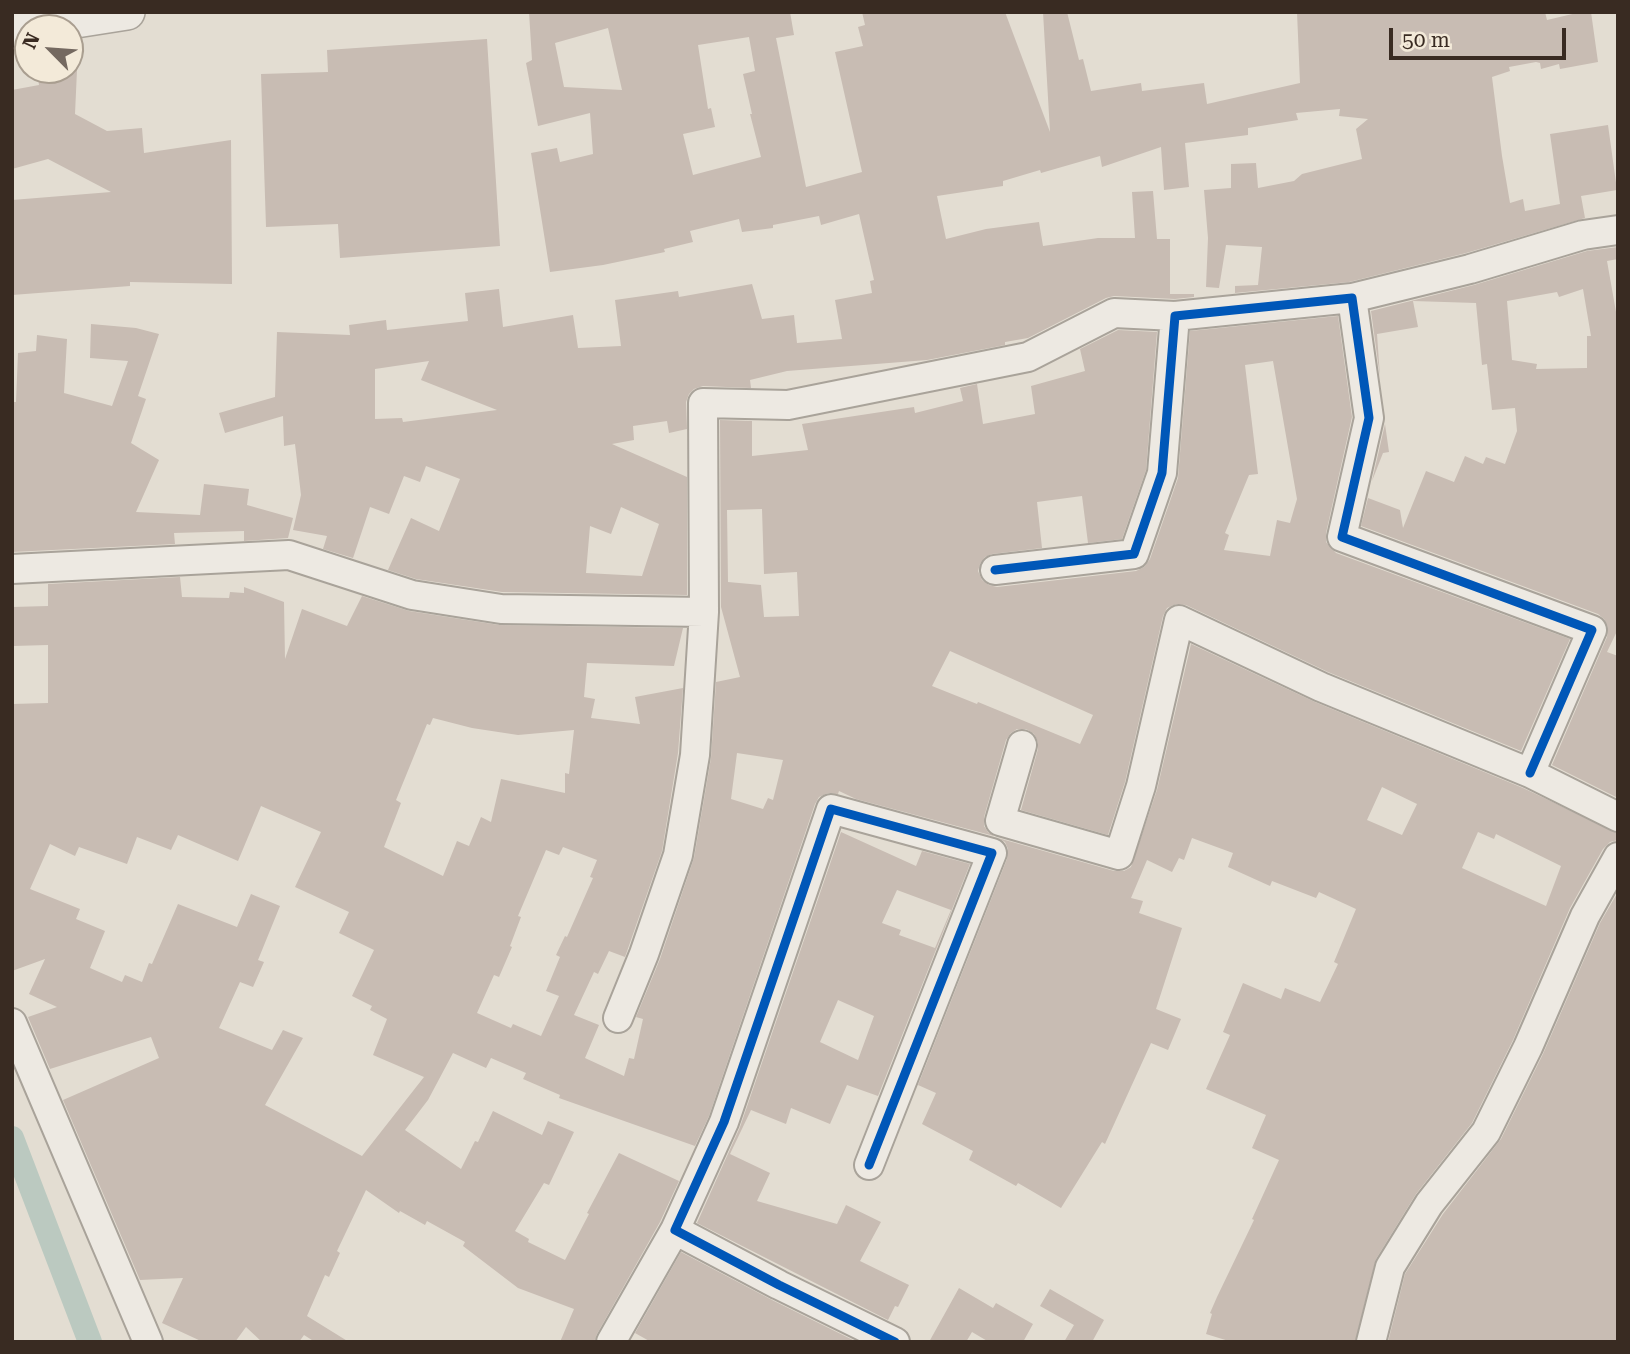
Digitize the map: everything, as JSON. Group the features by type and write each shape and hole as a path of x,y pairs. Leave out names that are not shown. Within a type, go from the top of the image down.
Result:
{"street":[{"path":"12,30 127,12"},
{"path":"618,1018 644,954 678,855 695,755 704,612 703,403 788,405 1028,357 1114,313 1175,316 1353,298 1470,269 1583,235 1618,230"},
{"path":"1353,298 1370,418 1342,537 1592,630 1530,773"},
{"path":"995,570 1134,554 1163,473 1175,316"},
{"path":"12,569 289,555 412,595 501,608 704,612"},
{"path":"1022,745 1000,821 1119,855 1141,786 1179,620 1321,687 1530,773 1618,817"},
{"path":"611,1342 675,1230 724,1122 831,809 992,853 869,1165"},
{"path":"1371,1342 1390,1267 1429,1204 1486,1132 1528,1047 1585,916 1617,859"},
{"path":"12,1023 148,1342"},
{"path":"675,1230 895,1342"}],"building":[{"path":"529,12 790,12 794,35 776,38 806,187 862,172 835,52 863,46 858,27 865,25 862,12 1005,12 1050,132 1043,12 1067,12 1079,60 1083,59 1091,91 1141,83 1142,91 1204,83 1207,104 1300,83 1297,12 1545,12 1547,20 1591,12 1598,62 1560,69 1559,64 1541,69 1540,63 1536,62 1509,67 1510,71 1492,77 1502,156 1510,203 1523,199 1525,211 1560,204 1550,134 1608,125 1617,190 1581,196 1585,218 1466,253 1349,282 1235,293 1235,286 1258,285 1262,247 1226,245 1219,288 1206,287 1208,238 1204,190 1231,188 1231,164 1256,163 1258,188 1294,181 1302,174 1362,159 1356,129 1368,119 1339,116 1340,109 1296,113 1298,120 1248,128 1248,135 1185,143 1189,187 1164,190 1161,147 1102,167 1100,156 1003,181 1003,186 937,196 946,239 986,229 1039,222 1043,246 1098,238 1135,238 1132,192 1153,191 1157,239 1170,239 1170,294 1194,294 1194,297 1175,299 1114,296 1028,338 1005,342 1005,345 927,360 787,371 750,380 751,388 703,386 694,389 686,402 687,429 669,433 667,421 633,426 634,440 612,444 687,477 687,595 502,592 416,579 388,570 411,518 439,531 460,479 426,466 420,482 404,476 389,514 370,507 353,558 323,549 327,536 293,530 301,495 295,444 284,446 283,416 225,433 219,413 275,397 277,332 350,335 349,325 386,320 387,330 468,321 465,293 499,289 503,327 573,315 578,348 621,346 615,300 678,291 679,297 752,284 762,319 794,315 797,343 842,339 835,300 872,293 870,281 874,280 859,214 821,225 819,216 773,225 773,228 742,232 739,219 690,231 693,242 664,249 665,252 603,265 550,272 531,153 557,148 560,162 593,154 590,113 538,126 526,63 532,60","holes":["608,28 622,90 564,87 555,43","749,37 755,71 743,74 761,157 693,175 683,134 715,127 711,108 708,109 698,45","429,361 421,380 497,410 403,422 402,418 375,419 375,369","621,507 659,524 642,576 586,573 590,526 611,534"]},
{"path":"487,39 500,246 340,258 338,224 266,227 261,74 328,72 327,50"},
{"path":"76,84 75,114 107,131 142,128 144,153 231,140 232,284 130,282 130,286 12,295 12,200 111,192 48,159 12,169 12,90 39,85"},
{"path":"1618,247 1618,259 1607,261 1618,312 1618,629 1607,652 1618,656 1618,798 1552,765 1607,637 1608,627 1604,619 1598,614 1361,526 1368,498 1400,510 1403,528 1426,471 1454,482 1465,456 1483,464 1486,457 1505,464 1517,431 1515,408 1492,410 1487,364 1482,365 1476,303 1413,301 1418,327 1377,334 1380,377 1371,311 1474,285 1587,251","holes":["1583,289 1591,336 1587,336 1587,368 1536,369 1537,364 1512,360 1507,301 1557,292 1559,297"]},
{"path":"1338,316 1352,417 1326,542 1336,553 1570,639 1521,751 1328,672 1186,605 1176,604 1167,608 1163,616 1125,782 1108,835 1021,810 1038,749 1034,734 1026,729 1017,729 1006,740 984,817 984,826 994,836 856,799 839,791 838,794 828,793 819,797 709,1116 695,1146 559,1098 560,1095 523,1079 526,1073 491,1058 486,1068 453,1053 428,1100 405,1130 461,1169 493,1111 542,1135 548,1121 574,1132 549,1185 544,1183 515,1231 529,1239 528,1242 565,1260 619,1153 679,1181 660,1222 594,1342 560,1342 574,1309 518,1288 463,1246 465,1242 427,1221 425,1225 400,1211 399,1213 366,1190 337,1251 340,1253 329,1277 325,1275 307,1316 349,1342 315,1342 304,1335 299,1342 262,1342 246,1327 235,1342 203,1342 162,1323 183,1278 140,1280 63,1100 159,1058 151,1037 50,1069 28,1017 57,1007 29,994 45,959 12,971 12,704 48,703 48,645 13,646 12,607 48,606 48,584 180,577 182,597 229,598 230,592 244,593 244,587 284,602 285,659 302,609 347,626 362,596 409,611 499,625 683,628 674,666 587,663 584,697 595,699 591,718 640,724 635,697 683,688 678,753 662,851 625,957 609,951 598,974 594,972 574,1015 599,1025 585,1058 624,1076 629,1058 634,1059 643,1019 636,1017 660,959 694,858 711,758 716,682 740,677 721,607 720,420 752,421 752,456 808,450 802,424 914,407 915,413 963,401 960,388 977,384 983,424 1035,414 1031,386 1085,371 1080,349 1118,330 1157,332 1146,470 1122,539 1088,543 1082,496 1037,502 1042,548 992,554 985,557 978,571 982,580 997,587 1136,571 1144,567 1150,559 1178,478 1190,331","holes":["1273,361 1297,499 1290,523 1277,520 1270,556 1224,550 1229,535 1225,533 1249,475 1258,474 1245,365","762,509 764,574 797,572 799,616 764,617 761,585 728,582 727,510","950,651 1093,715 1080,744 978,702 977,704 932,686","433,718 472,728 518,735 574,730 569,774 565,773 565,793 501,779 491,822 481,817 469,846 457,841 443,876 384,847 401,803 396,800 427,724 430,725","737,753 783,760 773,800 768,798 763,809 731,799","261,806 321,832 295,887 349,912 339,933 374,950 352,996 372,1006 370,1010 387,1019 373,1055 424,1077 362,1156 265,1105 303,1038 283,1030 272,1050 219,1028 240,982 253,987 264,962 258,960 280,906 251,894 237,927 178,904 142,982 125,975 122,982 90,968 105,931 76,919 80,909 30,889 50,844 75,856 79,847 127,864 137,837 171,850 178,835 238,861","563,847 597,860 590,877 593,878 567,937 565,936 556,955 560,957 546,991 559,996 541,1036 513,1024 511,1028 477,1013 494,975 499,977 512,947 510,946 521,917 518,916 546,850 559,855"]},
{"path":"91,324 136,328 159,334 138,396 146,399 131,443 159,460 136,512 200,515 204,484 249,489 247,505 293,518 288,538 244,541 244,531 174,533 175,544 12,552 12,402 16,402 18,353 36,351 37,335 67,339 64,393 112,406 128,361 90,358"},
{"path":"1385,424 1389,452 1383,453 1372,481"},
{"path":"1191,644 1315,702 1523,788 1618,833 1618,840 1610,842 1603,849 1570,908 1513,1040 1472,1123 1416,1194 1376,1259 1355,1342 1232,1342 1206,1334 1212,1314 1210,1313 1279,1160 1252,1148 1266,1115 1206,1089 1230,1035 1223,1032 1243,983 1281,999 1285,988 1320,1002 1338,964 1334,962 1356,909 1319,892 1316,898 1272,881 1270,886 1228,867 1233,853 1192,838 1184,860 1179,858 1172,872 1147,860 1131,898 1143,901 1139,913 1182,928 1156,1009 1181,1019 1168,1050 1151,1043 1105,1144 1102,1142 1061,1208 1018,1183 1016,1186 969,1160 973,1151 922,1124 936,1093 918,1085 1007,859 1008,849 1005,842 998,838 1114,871 1124,871 1131,867 1157,790","holes":["1382,787 1417,804 1402,835 1367,820","1478,832 1494,839 1496,834 1561,866 1546,906 1462,868"]},
{"path":"841,832 916,866 922,851 970,864 878,1096 847,1085 830,1124 791,1108 786,1124 751,1110 730,1154 770,1173 757,1201 837,1224 846,1205 881,1222 860,1261 909,1285 888,1320 697,1223 740,1127","holes":["897,890 951,910 935,948 899,935 901,930 882,923","838,1000 874,1016 858,1060 820,1042"]},
{"path":"1618,892 1618,1342 1388,1342 1405,1274 1443,1214 1501,1139 1543,1054 1600,923"},
{"path":"681,1252 857,1342 651,1342 635,1333"},
{"path":"959,1288 993,1308 996,1303 1033,1324 1023,1342 989,1342 972,1332 966,1342 929,1342"},
{"path":"1050,1289 1104,1320 1092,1342 1064,1342 1074,1325 1040,1306"}],"waterway":[{"path":"12,1138 90,1342"}],"cycle path":[{"path":"995,570 1134,554 1162,473 1175,316 1352,298 1369,418 1342,537 1592,630 1530,773"},
{"path":"869,1165 992,853 831,809 724,1122 675,1230 895,1342"}]}
